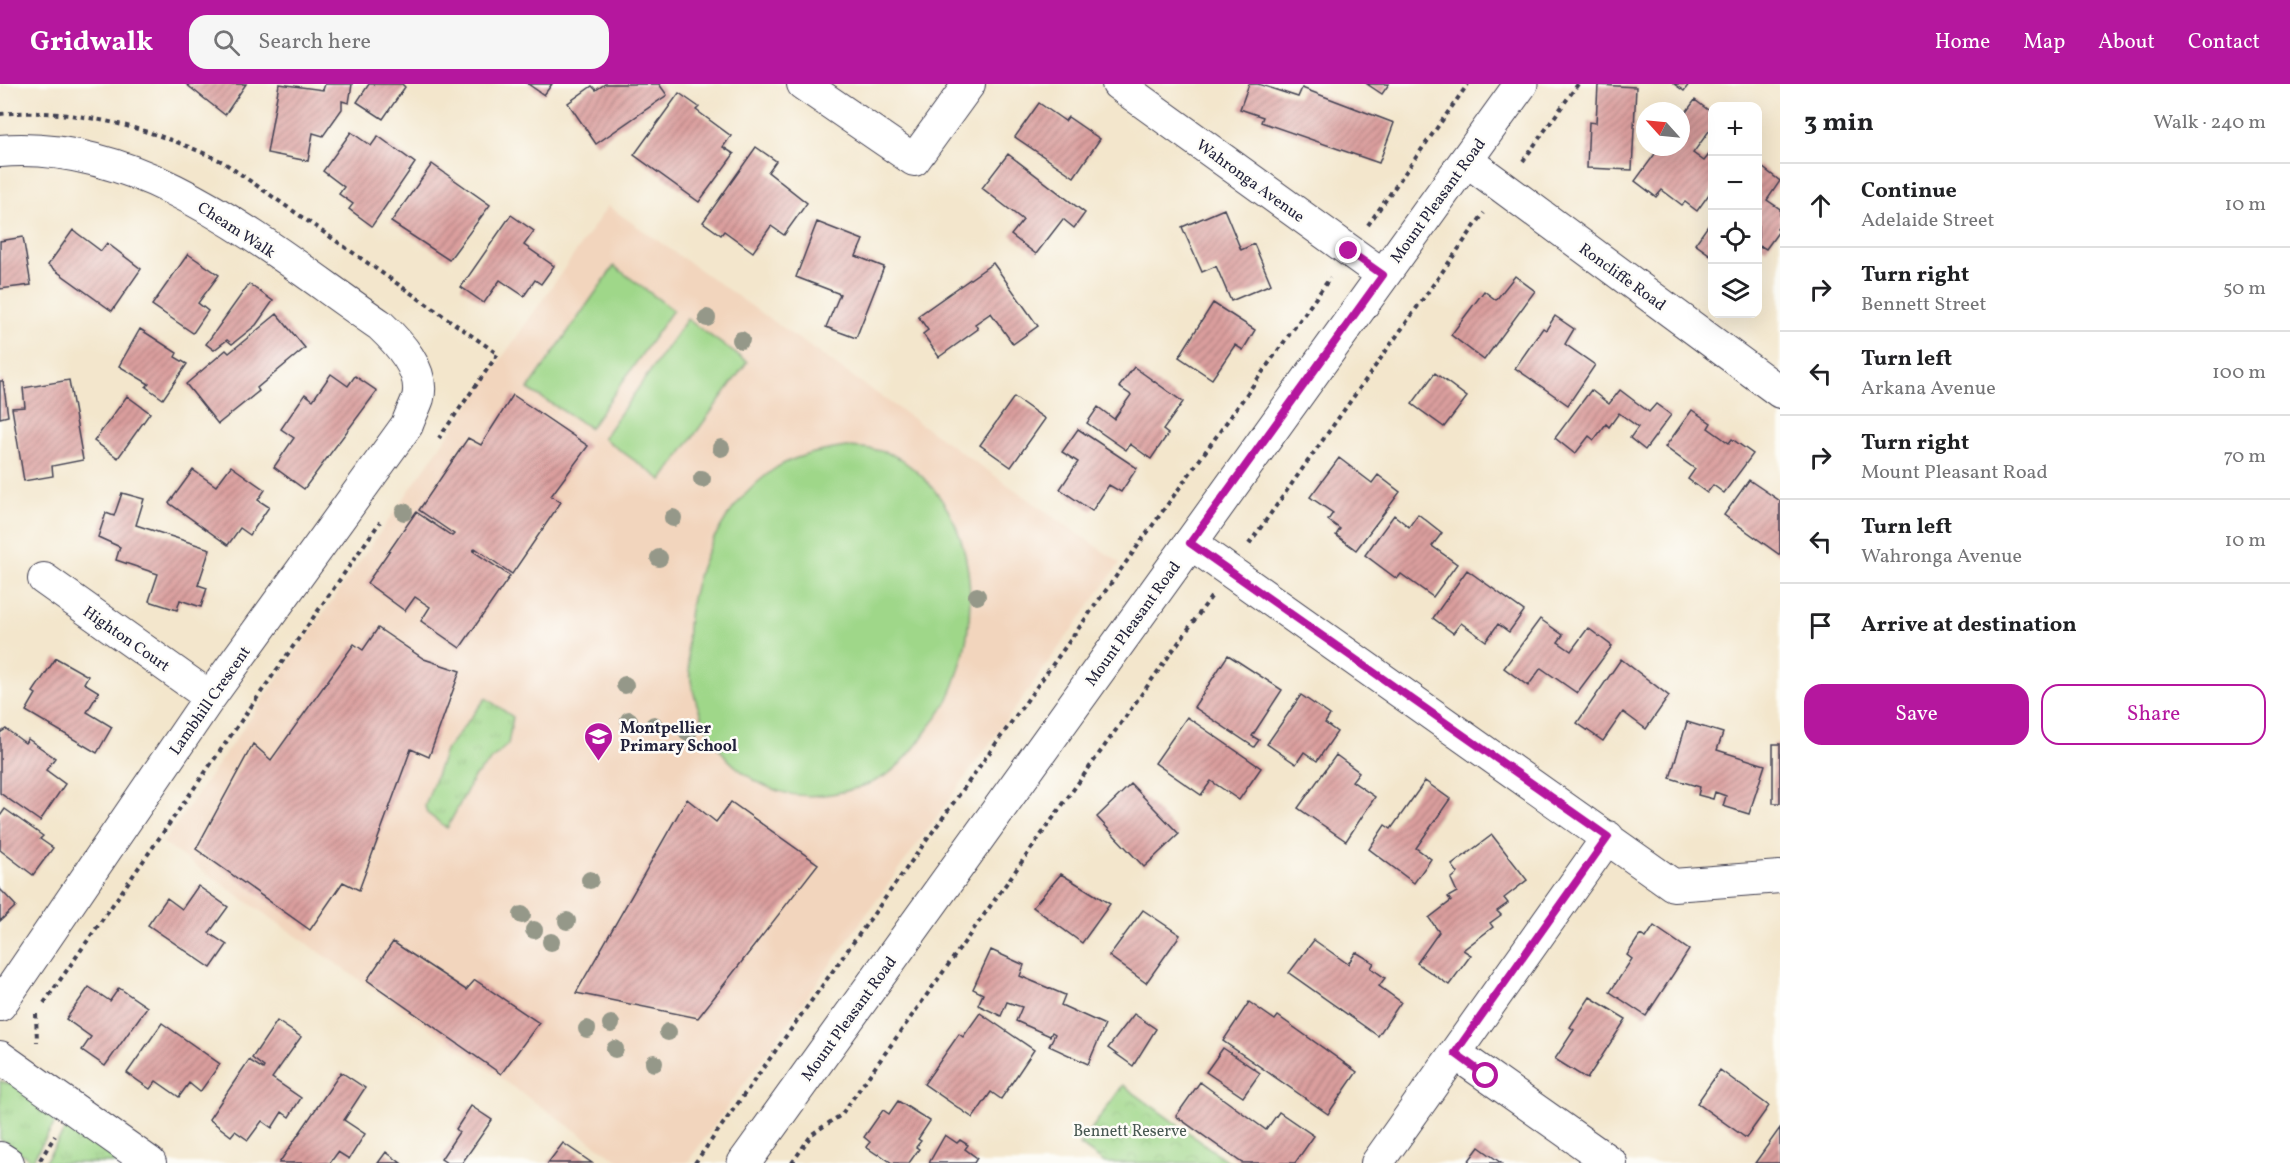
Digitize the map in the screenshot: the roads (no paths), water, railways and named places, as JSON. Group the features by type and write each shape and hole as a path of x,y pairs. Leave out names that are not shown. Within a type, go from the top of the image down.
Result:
{"street":[{"path":"803,84 914,160 969,84"},
{"name":"Wahronga Avenue","path":"1118,84 1383,275"},
{"name":"Mount Pleasant Road","path":"744,1163 1521,84"},
{"name":"Cheam Walk","path":"0,151 27,148 69,153 148,177 184,194 224,218 380,325 401,344 414,367 419,396"},
{"name":"Roncliffe Road","path":"1466,160 1780,392"},
{"name":"Lambhill Crescent","path":"0,1005 210,697 407,425 419,396"},
{"path":"1190,543 1673,885 1780,877"},
{"name":"Highton Court","path":"44,579 210,697"},
{"path":"1377,1163 1608,837"},
{"path":"1455,1053 1611,1163"},
{"path":"0,1057 150,1163"},
{"path":"0,1158 8,1163"}],"place":[{"name":"Montpellier Primary School","path":"599,762"}],"park label":[{"name":"Bennett Reserve","path":"1130,1130"}]}
